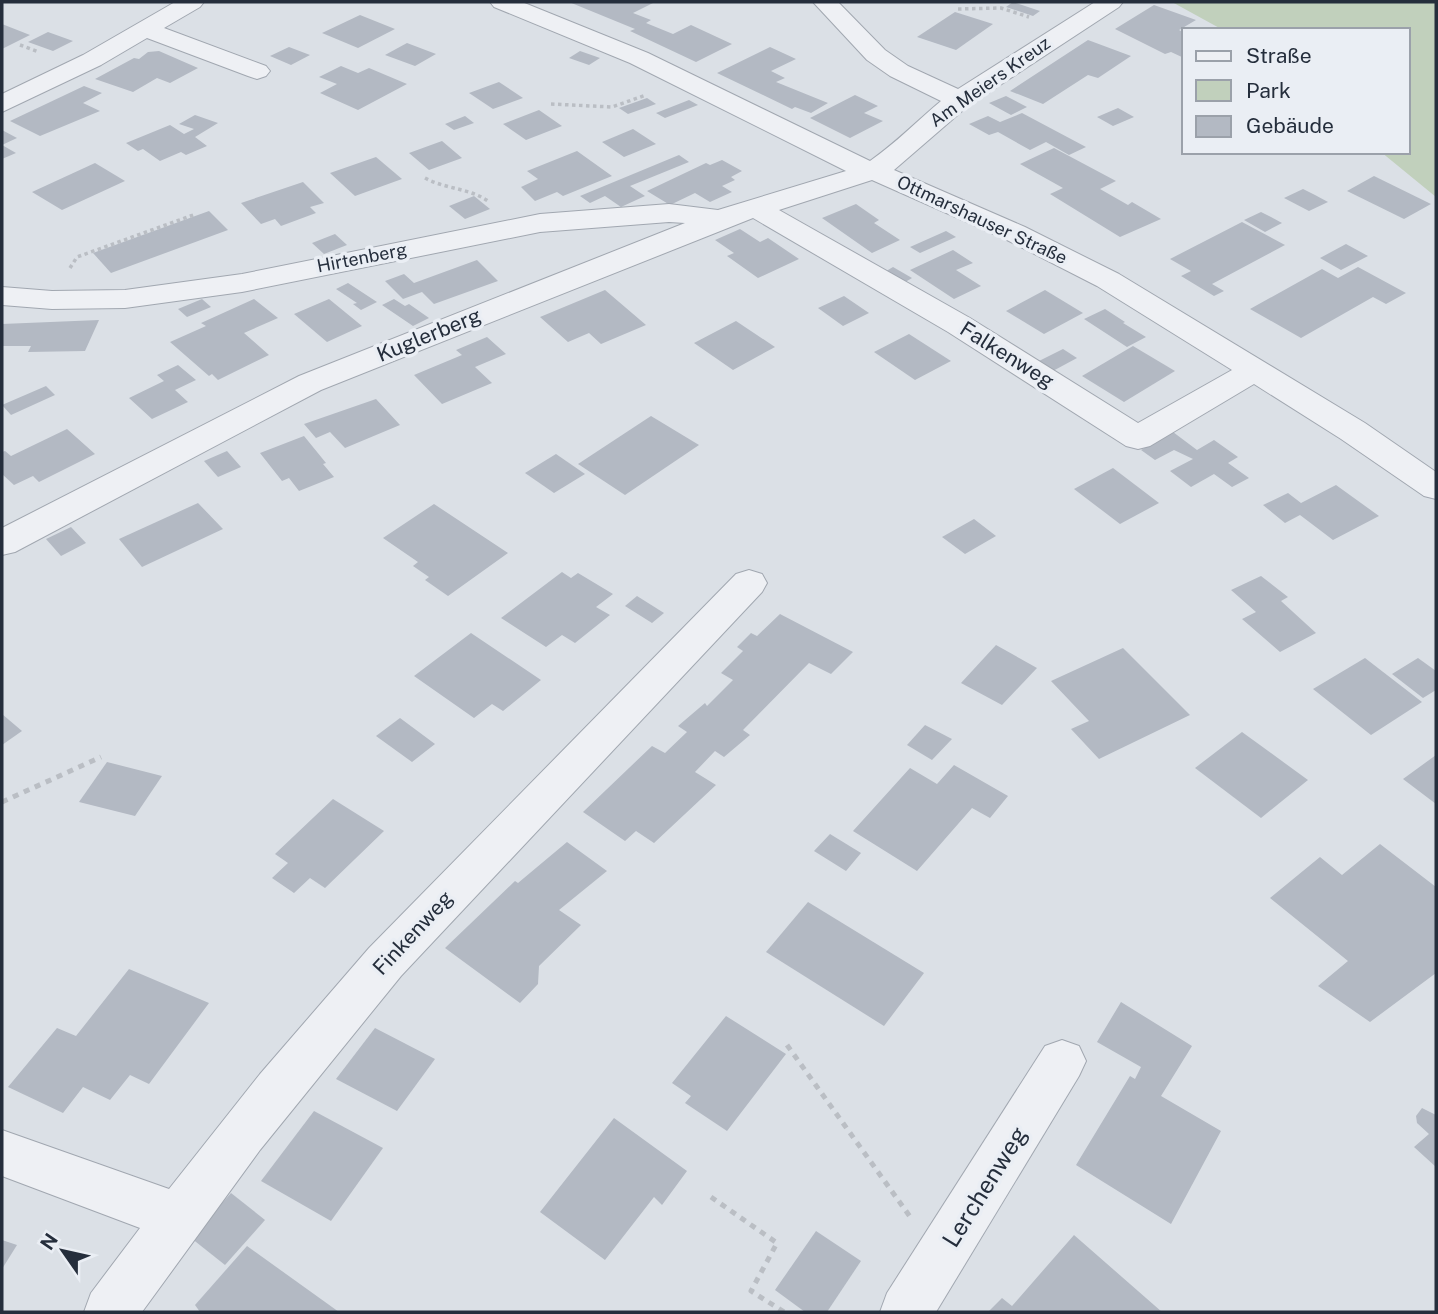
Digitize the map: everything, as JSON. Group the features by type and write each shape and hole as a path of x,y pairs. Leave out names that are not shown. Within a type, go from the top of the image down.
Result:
{"street":[{"path":"2,104 147,30 192,2"},
{"name":"Ottmarshauser Straße","path":"502,2 688,81 850,163 1015,233 1097,275 1255,370 1436,488"},
{"path":"825,2 876,55 900,71 959,100"},
{"name":"Am Meiers Kreuz","path":"874,171 902,151 918,133 959,100 1111,2"},
{"path":"147,30 257,71"},
{"name":"Kuglerberg","path":"2,543 310,383 723,218 874,171"},
{"name":"Falkenweg","path":"756,208 958,325 1138,438 1255,370"},
{"name":"Hirtenberg","path":"2,296 52,300 125,299 242,283 520,227 669,214 723,218"},
{"name":"Finkenweg","path":"110,1312 178,1217 287,1076 387,961 749,583"},
{"name":"Lerchenweg","path":"906,1312 941,1260 1062,1061"},
{"path":"2,1153 178,1217"}],"path":[{"path":"958,9 1001,8 1066,30"},
{"path":"551,104 612,107 688,81"},
{"path":"425,178 438,187 477,192 520,227"},
{"path":"52,300 77,257 196,214"},
{"path":"2,802 101,757"},
{"path":"787,1045 941,1260"},
{"path":"711,1197 777,1242 751,1291 784,1312"}],"green space":[{"path":"1172,2 1436,2 1436,197 1383,154 1410,154 1410,28 1219,28"}],"building":[{"path":"569,2 653,3 633,13 651,20 646,23 673,34 691,25 732,44 696,62 630,31 635,29"},
{"path":"1013,2 1040,11 1033,16 1006,7"},
{"path":"1154,5 1196,20 1179,30 1182,32 1182,57 1171,52 1165,54 1115,29"},
{"path":"955,12 993,24 956,50 917,37"},
{"path":"360,15 395,29 358,48 322,33"},
{"path":"2,24 30,35 2,49"},
{"path":"48,32 73,41 53,51 28,42"},
{"path":"1088,40 1131,56 1098,78 1088,75 1043,104 1010,91"},
{"path":"407,43 436,54 415,66 385,55"},
{"path":"289,47 310,55 291,65 270,56"},
{"path":"770,47 796,59 771,71 785,78 776,82 828,103 811,113 795,107 792,109 717,73"},
{"path":"159,51 198,68 170,83 157,78 133,92 95,79 134,58 139,59 148,52"},
{"path":"580,51 600,58 589,65 569,58"},
{"path":"341,66 358,73 369,68 407,84 358,110 320,93 337,84 319,77"},
{"path":"499,82 523,98 493,109 469,93"},
{"path":"84,86 102,93 83,103 100,111 40,136 10,121"},
{"path":"855,95 878,106 864,113 883,121 850,138 810,118"},
{"path":"1006,96 1027,107 1011,115 989,103"},
{"path":"647,98 656,104 628,114 619,108"},
{"path":"689,100 698,105 665,118 656,113"},
{"path":"1118,108 1134,117 1113,126 1097,117"},
{"path":"539,110 562,126 526,140 503,124"},
{"path":"1022,113 1086,147 1069,155 1046,142 1030,150 998,132 989,135 969,124 988,116 1000,122"},
{"path":"195,115 218,123 195,137 207,146 186,155 181,152 160,161 143,149 138,151 126,143 170,125 184,134 194,129 179,124"},
{"path":"465,116 474,123 454,130 445,124"},
{"path":"633,129 656,144 624,157 602,142"},
{"path":"2,130 17,138 2,145"},
{"path":"442,141 462,158 429,170 409,153"},
{"path":"2,145 16,153 2,159"},
{"path":"1054,148 1116,181 1100,189 1128,205 1132,202 1161,219 1120,237 1050,194 1063,188 1020,164"},
{"path":"577,151 612,176 563,196 557,192 535,201 521,187 538,179 527,171"},
{"path":"679,155 689,162 630,186 645,196 621,207 605,196 590,203 580,196"},
{"path":"376,157 402,179 355,196 330,173"},
{"path":"722,160 742,171 731,177 735,180 722,186 732,192 710,202 695,193 670,205 647,191 706,163 710,165"},
{"path":"95,163 125,181 62,210 32,192"},
{"path":"1374,176 1431,204 1404,219 1347,191"},
{"path":"303,182 324,203 310,207 316,213 281,226 275,219 261,224 241,203"},
{"path":"1303,189 1328,202 1309,211 1284,198"},
{"path":"474,196 490,209 465,219 449,206"},
{"path":"856,204 879,220 874,223 900,240 872,253 822,218"},
{"path":"209,211 228,230 111,273 93,253"},
{"path":"1261,212 1282,223 1265,232 1244,220"},
{"path":"1242,222 1285,245 1212,284 1224,291 1214,296 1181,276 1191,271 1170,259"},
{"path":"740,229 760,242 768,238 799,259 758,278 727,256 734,253 715,240"},
{"path":"946,231 956,237 920,253 910,247"},
{"path":"335,234 347,245 324,254 312,243"},
{"path":"1346,244 1368,256 1341,270 1320,258"},
{"path":"953,250 973,263 956,270 981,286 954,299 910,270"},
{"path":"477,260 498,281 434,304 422,292 403,299 385,281 404,274 414,283"},
{"path":"893,267 912,278 902,284 883,273"},
{"path":"1358,267 1406,293 1386,304 1373,297 1301,338 1250,309 1322,269 1338,278"},
{"path":"348,283 377,302 361,310 353,304 357,303 336,289"},
{"path":"605,290 646,325 601,344 589,333 568,342 540,317"},
{"path":"1045,290 1083,313 1044,334 1006,311"},
{"path":"844,296 869,313 843,326 818,308"},
{"path":"202,299 211,307 187,317 178,309"},
{"path":"254,299 278,318 244,333 269,355 218,380 212,374 209,376 170,342 206,326 201,323"},
{"path":"329,299 362,326 327,342 294,314"},
{"path":"394,299 405,306 409,304 429,318 413,326 382,305"},
{"path":"1105,309 1146,337 1127,347 1084,319"},
{"path":"99,320 85,351 28,352 31,346 2,346 2,324"},
{"path":"736,321 775,347 733,370 694,343"},
{"path":"909,334 951,361 915,380 874,352"},
{"path":"487,337 506,354 475,367 492,383 442,404 414,375 462,355 456,350"},
{"path":"1133,346 1175,371 1124,402 1082,376"},
{"path":"1063,349 1077,358 1051,372 1037,362"},
{"path":"178,365 196,380 175,390 188,402 152,419 129,398 164,381 157,375"},
{"path":"46,386 55,395 11,415 2,405"},
{"path":"376,399 400,425 345,448 330,432 316,438 304,424"},
{"path":"651,416 699,445 625,495 578,464"},
{"path":"67,429 95,454 39,482 33,476 14,485 2,474 2,452 5,451 11,456"},
{"path":"1173,432 1197,450 1214,440 1238,457 1228,463 1249,478 1232,487 1214,474 1191,487 1170,471 1193,459 1174,450 1155,460 1141,450"},
{"path":"304,436 334,477 299,491 289,478 282,481 260,453"},
{"path":"227,451 241,467 218,477 204,461"},
{"path":"556,454 585,474 554,493 525,473"},
{"path":"1113,468 1159,503 1120,524 1074,489"},
{"path":"1336,485 1379,516 1333,540 1300,515 1285,523 1263,505 1288,493 1301,503"},
{"path":"198,503 223,529 142,567 119,539"},
{"path":"434,504 508,553 448,596 425,580 429,577 413,566 418,562 383,538"},
{"path":"974,519 996,536 965,554 942,537"},
{"path":"71,527 86,543 61,556 46,539"},
{"path":"562,572 571,578 578,573 613,594 596,607 610,615 575,643 562,635 546,647 501,618"},
{"path":"1261,576 1288,597 1281,601 1316,633 1280,652 1242,619 1256,612 1231,590"},
{"path":"637,596 664,613 652,623 625,606"},
{"path":"780,614 853,652 831,674 809,663 743,730 750,735 724,757 715,751 695,772 716,785 654,843 636,831 625,841 583,812 652,746 665,753 687,732 678,726 705,703 707,706 733,680 721,673 743,651 737,647 751,633 757,636"},
{"path":"471,633 541,680 503,711 492,704 474,718 414,676"},
{"path":"996,645 1037,668 1002,705 961,683"},
{"path":"1123,648 1190,715 1099,759 1071,729 1089,721 1051,681"},
{"path":"1365,658 1422,702 1371,735 1313,689"},
{"path":"1418,658 1436,671 1436,690 1423,698 1392,674"},
{"path":"2,714 22,731 2,745"},
{"path":"400,718 435,744 412,762 376,736"},
{"path":"925,725 952,739 932,760 907,745"},
{"path":"1242,732 1308,780 1261,818 1195,768"},
{"path":"1436,755 1436,804 1403,779"},
{"path":"107,762 162,776 135,816 79,802"},
{"path":"954,765 1008,796 990,818 972,808 917,871 853,831 910,768 937,784"},
{"path":"333,799 384,831 325,888 310,878 294,893 272,878 288,863 275,854"},
{"path":"830,834 861,853 846,871 814,851"},
{"path":"567,842 607,871 559,910 581,925 539,966 538,984 520,1003 445,948 515,881 518,883"},
{"path":"1380,844 1436,887 1436,973 1370,1022 1318,986 1348,961 1270,898 1320,857 1342,875"},
{"path":"808,902 924,973 884,1026 766,952"},
{"path":"129,969 209,1003 149,1084 130,1075 110,1100 83,1087 63,1113 8,1087 57,1028 76,1036"},
{"path":"1121,1002 1192,1046 1161,1096 1221,1131 1171,1224 1076,1165 1130,1076 1135,1079 1141,1067 1097,1042"},
{"path":"726,1016 786,1054 727,1131 685,1103 691,1096 672,1083"},
{"path":"375,1028 435,1059 397,1111 336,1079"},
{"path":"1422,1108 1436,1115 1436,1167 1414,1147 1429,1134 1417,1123 1416,1116"},
{"path":"314,1111 383,1148 331,1221 261,1181"},
{"path":"614,1118 687,1171 662,1205 654,1197 605,1260 540,1212"},
{"path":"231,1193 265,1220 225,1265 191,1238"},
{"path":"816,1231 861,1261 827,1312 805,1312 775,1290"},
{"path":"1074,1235 1162,1312 988,1312 1002,1298 1012,1306"},
{"path":"2,1240 17,1245 2,1269"},
{"path":"247,1246 339,1312 200,1312 195,1305"}]}
